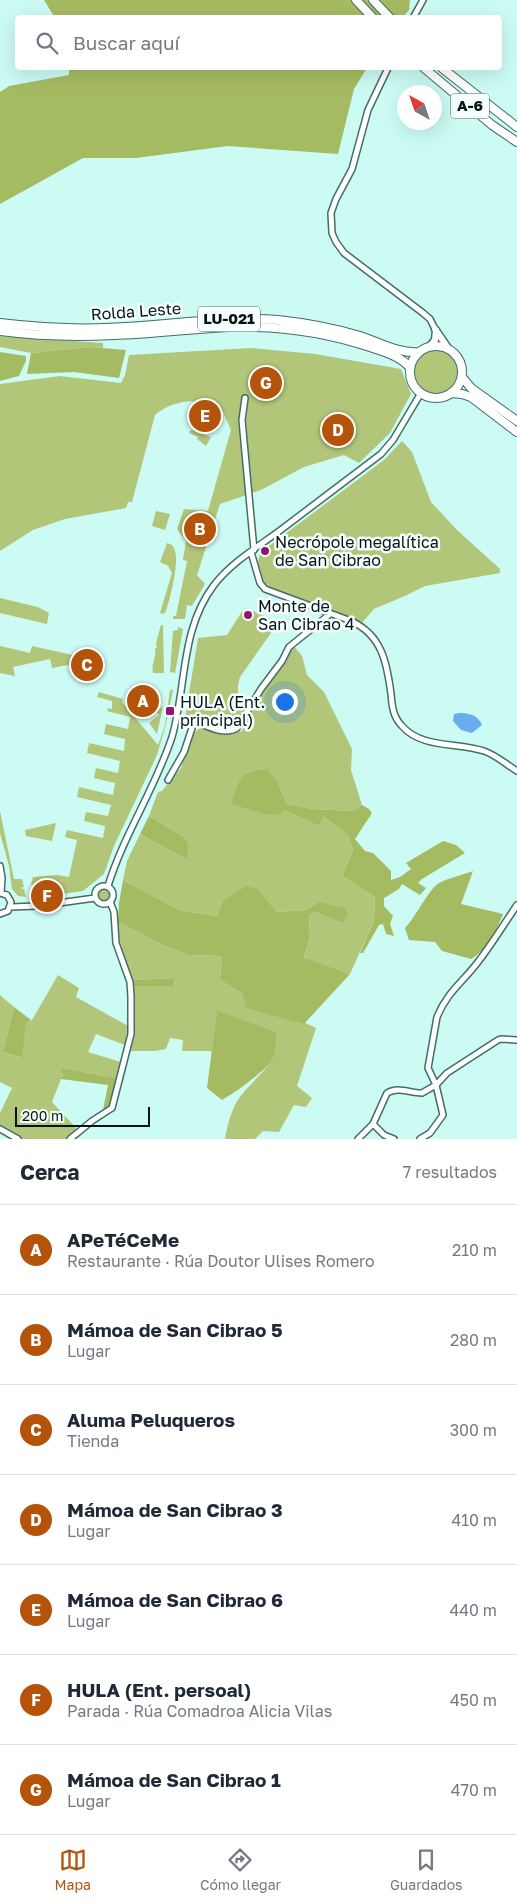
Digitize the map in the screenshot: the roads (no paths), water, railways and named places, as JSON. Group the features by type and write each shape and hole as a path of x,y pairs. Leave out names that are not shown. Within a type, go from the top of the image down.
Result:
{"highway":[{"path":"356,0 369,15"},
{"path":"373,0 387,15"},
{"name":"A-6","path":"426,70 485,119 517,142"},
{"name":"A-6","path":"445,70 517,127"},
{"name":"Rolda Leste","path":"0,322 53,327 91,328 222,319 269,320 328,327 377,341 404,352 418,352"},
{"name":"Rolda Leste","path":"0,331 69,336 125,335 220,327 278,328 324,335 356,343 397,357 410,368"},
{"path":"430,346 448,348 460,360 462,377 460,383 451,393 439,398 426,396 412,382 411,362 418,352 430,346"},
{"path":"462,377 471,388 517,421"},
{"path":"451,393 471,397 517,432"}],"main road":[{"path":"430,346 435,340 435,329"},
{"path":"435,329 448,348"}],"street":[{"path":"415,15 423,0"},
{"path":"387,70 368,110 352,170 331,213 330,227 336,242 344,253 423,313 430,319 435,329"},
{"path":"108,886 122,848 161,766 172,735 179,704 189,637 198,610 226,572 381,454 393,440 421,393"},
{"path":"244,398 242,420 252,551 260,583 265,589 363,626 378,643 389,680 393,709 402,727 422,739 484,751 517,771"},
{"path":"168,780 184,752 192,726 199,723 222,731 232,731 237,728 261,689 282,662 289,646 330,614"},
{"path":"0,866 2,878 0,893 9,898 11,907"},
{"path":"70,1139 112,1108 131,1034 130,982 116,943 114,916 110,902 113,892 108,886 102,885 97,888 94,893 95,898 101,904 110,902"},
{"path":"11,907 26,907 95,898"},
{"path":"420,1139 430,1134 444,1115 436,1085 428,1068 437,1017 449,994 477,964 517,905"},
{"path":"0,914 6,913 11,907"},
{"path":"358,1139 373,1124 386,1094 389,1092 395,1089 422,1093 436,1085 447,1073 498,1040 517,1040"},
{"path":"373,1124 389,1138"},
{"path":"0,1128 18,1139"}],"water":[{"path":"454,714 473,715 482,725 472,733 461,730 453,721"}],"place":[{"name":"Mámoa de San Cibrao 1","path":"266,383"},
{"name":"Mámoa de San Cibrao 6","path":"205,416"},
{"name":"Mámoa de San Cibrao 3","path":"338,430"},
{"name":"Mámoa de San Cibrao 5","path":"200,529"},
{"name":"Necrópole megalítica de San Cibrao","path":"265,551"},
{"name":"Monte de San Cibrao 4","path":"248,615"},
{"name":"Aluma Peluqueros","path":"87,665"},
{"name":"APeTéCeMe","path":"143,701"},
{"name":"HULA (Ent. principal)","path":"170,711"},
{"name":"HULA (Ent. persoal)","path":"47,896"}]}
